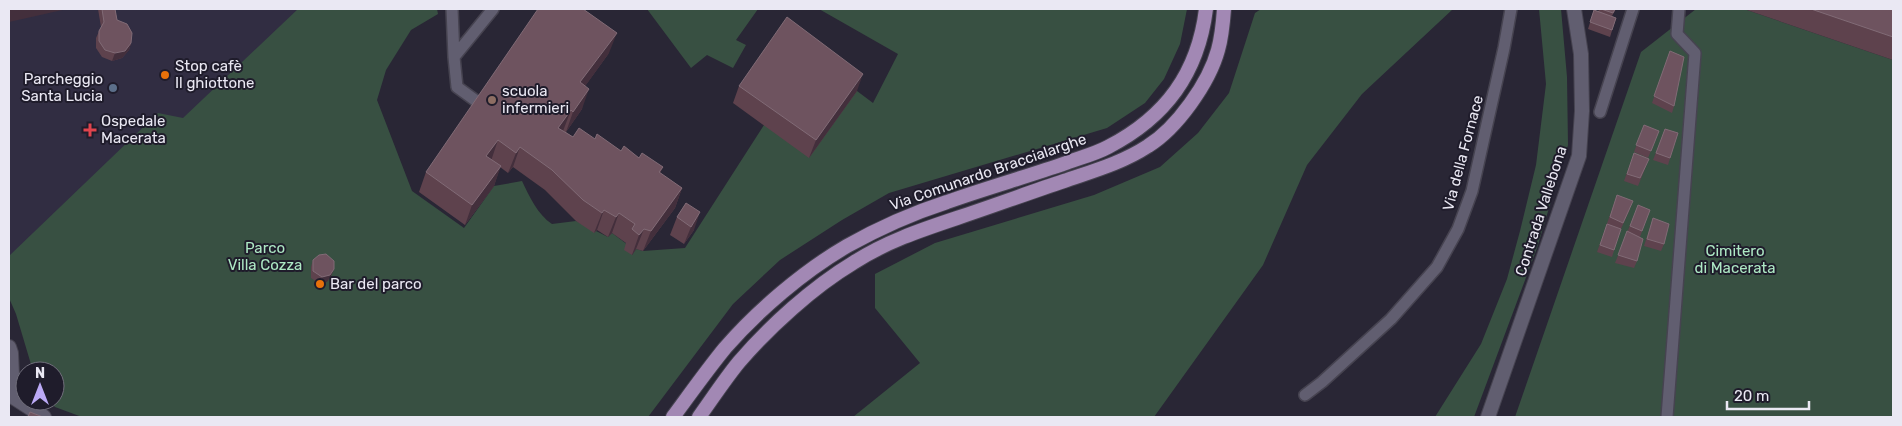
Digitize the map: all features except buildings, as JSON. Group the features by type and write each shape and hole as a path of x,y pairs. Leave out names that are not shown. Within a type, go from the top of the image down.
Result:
{"main road":[{"name":"Via Comunardo Braccialarghe","path":"673,417 726,347 785,291 821,262 892,222 1108,148 1144,125 1160,111 1176,92 1189,70 1204,29 1206,9"},
{"path":"699,417 738,364 768,330 822,284 853,262 902,237 1112,165 1148,146 1162,135 1192,102 1206,78 1218,52 1224,9"}],"street":[{"name":"Contrada Vallebona","path":"1488,417 1580,156 1582,111 1581,64 1574,9"},
{"path":"9,347 11,353 11,397 44,417"}],"lane":[{"path":"452,9 457,87 479,103"},
{"path":"454,57 492,9"},
{"name":"Via della Fornace","path":"1305,395 1322,382 1391,319 1437,267 1458,229 1472,191 1511,9"},
{"path":"1600,112 1633,9"},
{"path":"1667,417 1695,53 1678,34 1679,9"}],"shaded area":[{"name":"Ospedale Macerata","path":"9,9 312,9 192,125 9,260"}],"green space":[{"name":"Parco Villa Cozza","path":"298,9 437,9 438,14 411,30 386,70 377,100 412,191 464,228 494,186 522,181 538,210 552,224 576,221 608,237 612,233 628,245 632,255 636,249 643,251 685,248 764,125 857,91 873,103 898,54 819,9 1187,9 1180,44 1164,79 1145,103 1107,128 889,193 842,220 780,260 733,304 648,417 82,417 65,411 65,361 30,361 16,314 9,298 9,256 158,113 183,118"},
{"path":"647,9 758,9 736,40 746,45 733,68 707,55 691,68"},
{"path":"1261,9 1453,9 1362,94 1307,165 1263,265 1154,417 853,417 920,363 875,308 875,274 935,243 1094,195 1160,167 1198,133 1229,93 1255,13"},
{"path":"1539,9 1561,9 1567,77 1568,145 1537,248 1474,417 1435,417 1481,344 1507,279 1520,231 1536,165 1546,84"},
{"name":"Cimitero di Macerata","path":"1696,9 1744,9 1893,60 1893,417 1515,417 1641,52"}],"place":[{"name":"Stop cafè Il ghiottone","path":"165,75"},
{"name":"Parcheggio Santa Lucia","path":"113,88"},
{"name":"scuola infermieri","path":"492,100"},
{"name":"Ospedale Macerata","path":"90,130"},
{"name":"Bar del parco","path":"320,284"}]}
